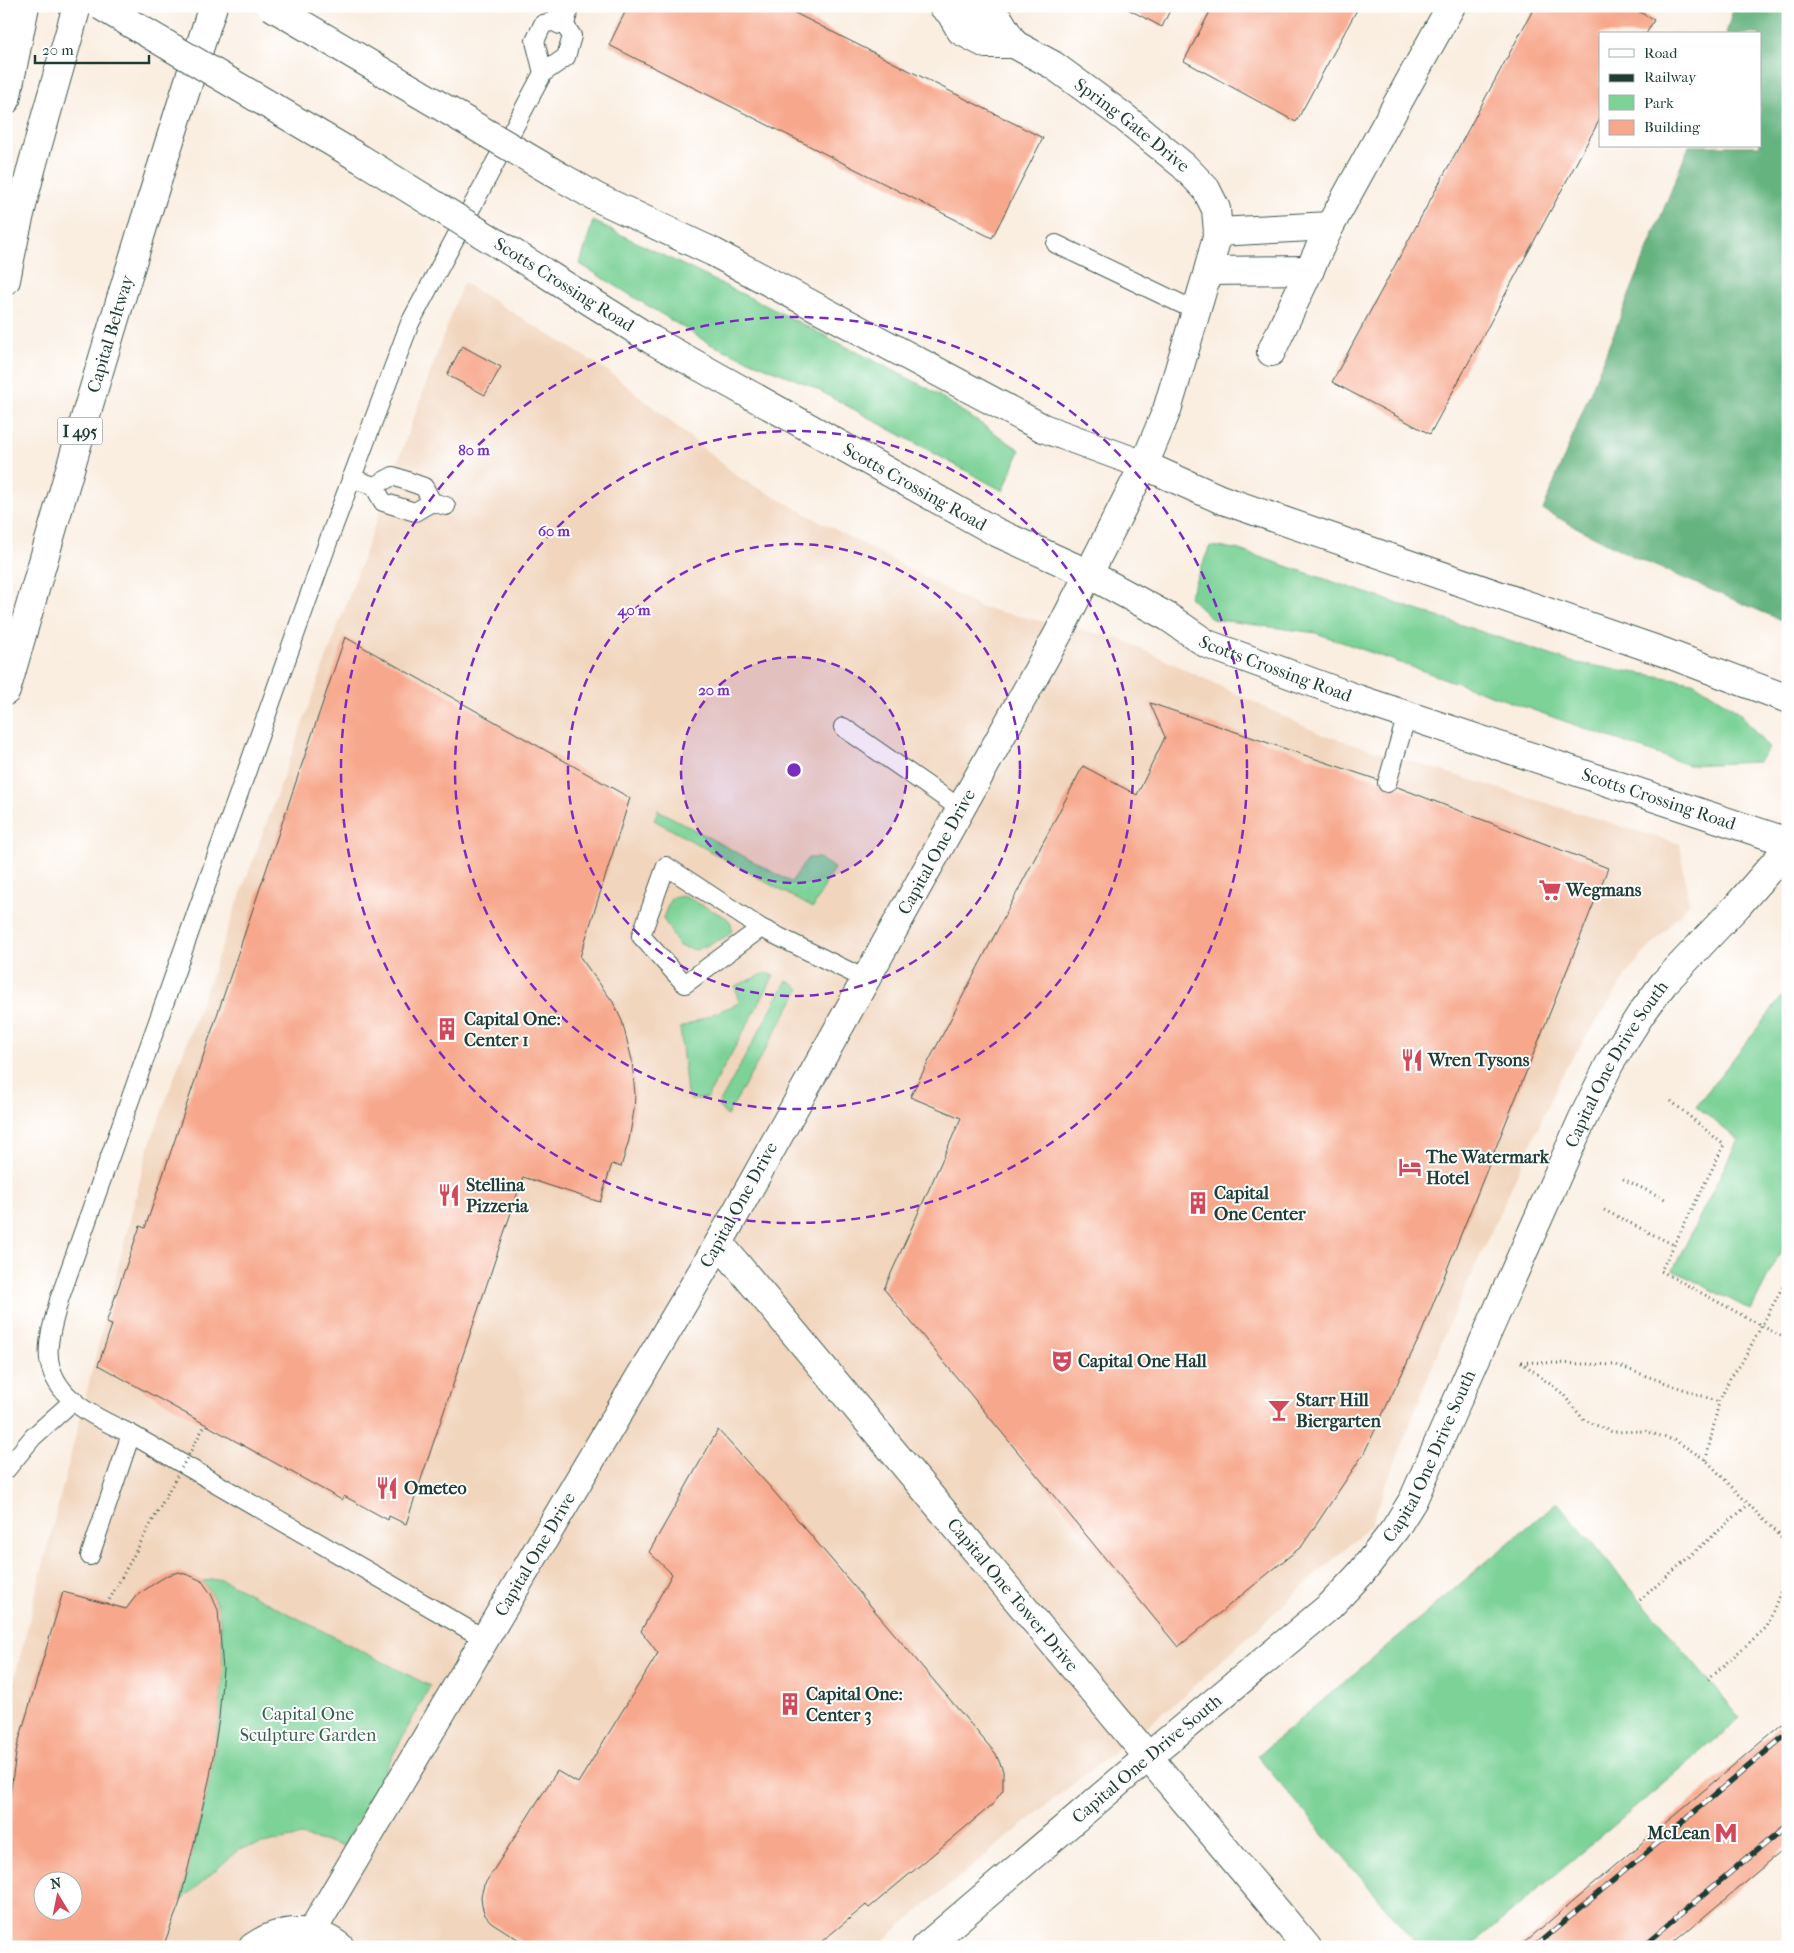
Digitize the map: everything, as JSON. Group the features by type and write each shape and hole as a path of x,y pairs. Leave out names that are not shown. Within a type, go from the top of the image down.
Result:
{"main road":[{"path":"6,100 25,6"},
{"path":"13,67 34,6"},
{"path":"6,280 38,141 77,6"},
{"name":"Scotts Crossing Road","path":"101,6 362,160 652,340 987,527 1089,574 1168,617 1207,644 1358,699 1788,842"},
{"name":"Capital Beltway","path":"6,691 71,461 213,6"},
{"path":"272,6 596,197 713,252 1043,428 1144,465 1220,499 1666,653 1788,699"},
{"path":"1271,352 1330,226 1450,6"},
{"name":"Spring Gate Drive","path":"946,9 961,32 986,44 1014,44 1053,65 1124,117 1184,166 1206,189 1216,209 1218,232 1208,271 1167,410 1144,465"},
{"path":"1218,232 1330,226"},
{"path":"1208,271 1310,270"},
{"name":"Capital One Drive","path":"311,1933 718,1243 1058,634 1144,465"},
{"name":"Capital One Drive South","path":"925,1947 1148,1757 1330,1606 1361,1573 1395,1529 1413,1500 1578,1129 1610,1063 1641,1014 1664,983 1738,905 1788,848"},
{"name":"Capital One Tower Drive","path":"718,1243 1307,1947"},
{"path":"254,1947 265,1939 290,1931 311,1933 331,1940 340,1947"}],"lane":[{"path":"485,1639 131,1434 101,1420 79,1406 61,1388 50,1368 49,1344 59,1300 351,478 410,322 543,73 566,56 572,36 563,13 543,24 536,41 543,73"},
{"path":"1056,244 1196,311"},
{"path":"351,478 374,486 383,502 415,512 439,504 424,487 393,476 374,486"},
{"path":"1387,783 1407,715"},
{"path":"843,727 961,809"},
{"path":"761,928 685,984 641,936 666,866 761,928 865,979"},
{"path":"6,1470 33,1437 74,1400"},
{"path":"90,1556 131,1434"}],"path":[{"path":"1671,1101 1724,1145 1661,1271 1788,1340"},
{"path":"1623,1179 1665,1199"},
{"path":"1604,1210 1674,1245"},
{"path":"1706,1460 1718,1402 1730,1378 1741,1364 1762,1327 1788,1277"},
{"path":"1718,1402 1616,1365 1521,1362 1562,1392 1584,1420 1612,1432 1645,1432 1676,1441 1706,1460 1788,1545"},
{"path":"107,1604 205,1424"},
{"path":"1640,1600 1749,1504"},
{"path":"1784,1541 1788,1538"},
{"path":"1708,1679 1767,1627 1788,1572"}],"shaded area":[{"path":"463,282 611,373 740,478 979,607 1121,639 1321,734 1680,844 1689,904 1632,967 1564,1071 1445,1333 1371,1525 1173,1705 1048,1804 875,1947 6,1947 6,1712 147,1152"}],"green space":[{"path":"1734,6 1788,6 1788,623 1632,556 1543,510 1688,148 1762,148 1762,32 1727,32"},
{"path":"593,221 771,308 929,389 1020,450 1003,491 809,385 710,344 580,264"},
{"path":"1210,546 1236,549 1571,662 1693,682 1738,711 1769,749 1758,762 1688,765 1316,633 1212,619 1189,597"},
{"path":"658,810 791,882 808,858 819,858 834,868 813,908 654,820"},
{"path":"684,896 727,918 731,923 732,931 726,937 696,950 679,946 663,918 671,898"},
{"path":"766,973 774,976 707,1098 691,1100 687,1093 680,1028 739,1003 735,986"},
{"path":"787,980 800,989 727,1116 718,1106"},
{"path":"1788,989 1788,1237 1751,1310 1673,1270 1738,1140 1696,1106"},
{"path":"1557,1502 1741,1718 1470,1947 1420,1947 1257,1756"},
{"name":"Capital One Sculpture Garden","path":"221,1579 430,1686 344,1846 301,1836 239,1849 180,1902 210,1773 221,1695 222,1653 220,1621 216,1603 202,1581"}],"building":[{"path":"628,6 781,6 1043,138 992,238 609,45"},
{"path":"1122,6 1172,6 1162,27"},
{"path":"1213,6 1359,6 1296,122 1184,61"},
{"path":"1535,6 1629,6 1654,20 1647,32 1599,32 1599,121 1430,434 1332,382"},
{"path":"462,346 501,367 485,395 447,375"},
{"path":"345,637 630,798 580,957 613,1002 622,1021 632,1060 635,1095 634,1110 629,1140 621,1167 612,1164 600,1202 523,1177 406,1524 389,1516 388,1520 344,1496 342,1500 98,1365 112,1325 106,1323 140,1226 145,1228"},
{"name":"Capital One Center","path":"1150,703 1387,783 1608,868 1421,1334 1364,1453 1302,1546 1178,1647 884,1289 961,1118 910,1097 1083,766 1137,795 1165,737"},
{"name":"Capital One: Center 3","path":"718,1430 770,1487 996,1754 1003,1771 1003,1790 992,1805 869,1908 866,1905 815,1947 530,1947 491,1922 485,1915 481,1896 484,1885 557,1771 578,1783 658,1653 641,1631 672,1574 649,1552"},
{"path":"179,1572 202,1581 211,1594 218,1610 223,1669 219,1718 210,1776 180,1902 163,1947 6,1947 6,1824 17,1747 63,1592 126,1609 136,1596 168,1575"},
{"path":"1788,1719 1788,1846 1668,1947 1519,1947"}],"railway":[{"path":"1534,1947 1788,1733"},
{"path":"1641,1947 1788,1824"}],"place":[{"name":"Wegmans","path":"1550,890"},
{"name":"Capital One: Center 1","path":"447,1029"},
{"name":"Wren Tysons","path":"1412,1060"},
{"name":"The Watermark Hotel","path":"1410,1167"},
{"name":"Stellina Pizzeria","path":"449,1195"},
{"name":"Capital One Center","path":"1198,1203"},
{"name":"Capital One Hall","path":"1062,1361"},
{"name":"Starr Hill Biergarten","path":"1279,1410"},
{"name":"Ometeo","path":"387,1488"},
{"name":"Capital One: Center 3","path":"790,1704"},
{"name":"McLean","path":"1726,1833"}]}
